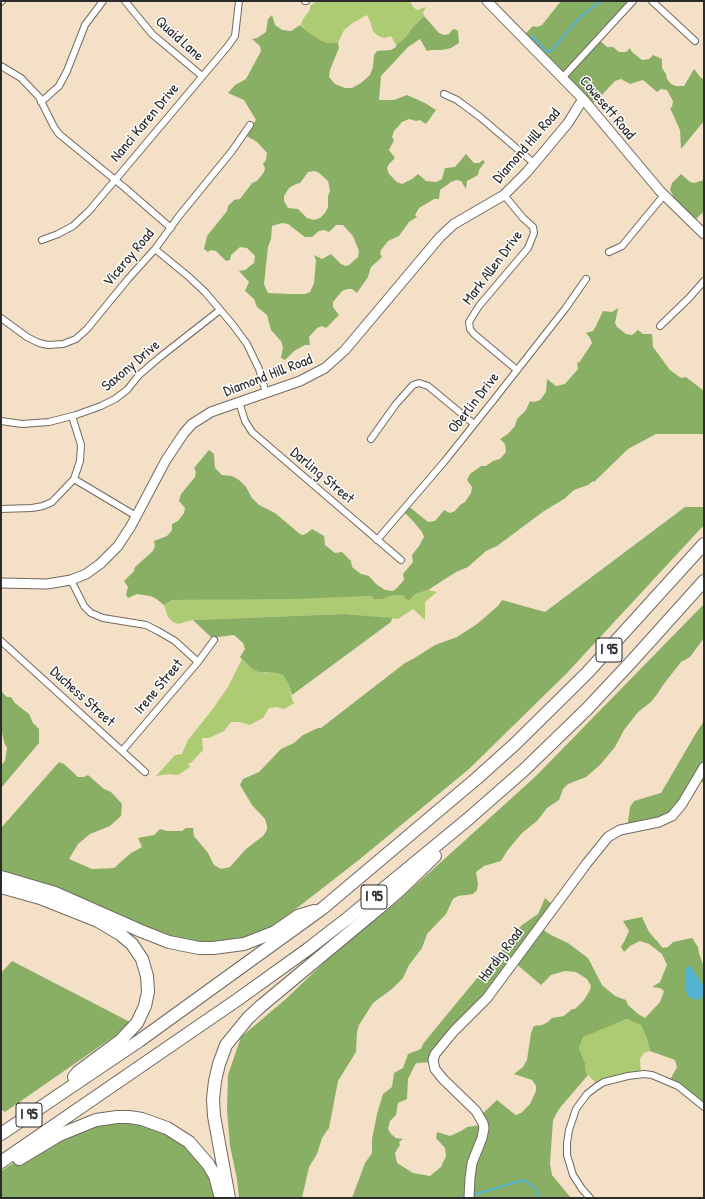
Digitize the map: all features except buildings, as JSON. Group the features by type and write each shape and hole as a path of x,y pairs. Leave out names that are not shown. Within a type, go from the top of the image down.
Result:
{"highway":[{"name":"I 95","path":"1,1134 139,1041 323,908 476,779 514,744 587,673 704,544"},
{"name":"I 95","path":"1,1162 237,1000 308,949 348,918 492,799 587,709 704,581"},
{"path":"229,1198 214,1116 213,1099 219,1064 226,1045 248,1018 397,892 492,799"},
{"path":"1,877 55,893 169,942 199,948 228,947 244,944 275,932 298,916 323,908"},
{"path":"1,887 40,898 108,927 120,934 132,944 142,959 145,968 148,992 145,1006 137,1023 120,1041 78,1072 57,1096"},
{"path":"1,1170 59,1135 86,1123 106,1118 129,1117 142,1119 161,1126 189,1142 208,1164 215,1176 221,1198"}],"street":[{"path":"41,102 59,86 68,71 85,25 103,1"},
{"name":"Quaid Lane","path":"125,1 152,34 202,76"},
{"name":"Nanci Karen Drive","path":"42,240 73,226 89,211 228,46 234,36 239,1"},
{"name":"Cowesett Road","path":"487,1 563,77 607,126 625,150 664,195 704,234"},
{"path":"563,77 633,1"},
{"path":"652,1 695,41"},
{"path":"1,66 9,69 31,88 41,102 59,134 171,228"},
{"path":"444,94 457,100 480,117 535,164"},
{"name":"Diamond Hill Road","path":"1,582 47,584 71,580 86,574 100,564 118,546 166,460 192,424 211,412 300,381 325,368 345,350 440,237 454,224 504,195 535,164 568,123 583,99"},
{"name":"Viceroy Road","path":"1,318 27,337 39,343 48,345 63,344 76,340 155,249 232,151 250,125"},
{"name":"Mark Allen Drive","path":"504,195 523,218 533,227 534,233 528,248 479,306 469,322 470,328 474,334 517,370"},
{"path":"609,252 622,246 664,195"},
{"path":"155,249 190,277 205,292 247,344 259,369 266,393"},
{"name":"Oberlin Drive","path":"377,540 439,468 565,309 586,279"},
{"path":"660,326 704,281"},
{"name":"Saxony Drive","path":"1,421 22,424 49,422 101,406 115,399 127,390 139,375 160,357 220,310"},
{"path":"371,439 396,404 413,384 419,383 428,386 474,424"},
{"name":"Darling Street","path":"239,402 245,421 252,432 401,560"},
{"path":"1,509 32,508 43,506 52,502 74,479 80,461 81,445 72,416"},
{"path":"74,479 136,516"},
{"path":"71,580 84,606 91,613 103,618 146,625 175,641 198,662"},
{"name":"Irene Street","path":"122,751 198,662 214,640"},
{"name":"Duchess Street","path":"1,641 145,772"},
{"name":"Hardig Road","path":"468,1195 472,1163 483,1134 483,1123 476,1111 435,1069 433,1060 435,1054 454,1031 487,998 608,837 620,830 659,822 672,816 682,804 704,767"},
{"path":"590,1198 573,1175 567,1155 568,1130 576,1109 587,1094 604,1082 644,1074 652,1075 678,1086 704,1107"}],"green space":[{"path":"317,1 410,1 413,7 417,10 426,7 423,12 424,16 405,38 396,45 391,36 384,38 378,36 373,31 367,15 354,22 344,30 338,43 328,43 308,32 301,25 303,19 310,10 310,6"},
{"path":"561,1 633,1 598,39 607,47 613,47 619,52 626,52 630,48 632,52 642,60 649,59 653,55 662,59 662,68 667,79 671,84 676,86 684,86 694,69 701,78 704,79 704,121 681,149 680,130 670,108 672,107 673,101 667,90 661,89 657,92 643,80 630,84 621,79 615,81 597,100 589,106 523,36 533,26 537,27 542,25"},
{"path":"272,15 275,25 282,30 291,31 300,25 322,41 328,43 338,43 339,48 330,70 329,77 335,84 345,88 352,88 361,83 370,75 373,67 374,55 377,51 391,50 396,47 396,45 405,38 424,16 439,33 444,35 449,34 455,29 458,31 459,43 451,48 427,51 420,39 408,47 381,76 379,100 394,100 407,95 436,110 426,124 420,120 416,121 409,119 402,122 394,131 392,137 394,140 389,150 395,158 387,168 389,174 397,182 402,184 418,174 426,181 436,182 442,179 445,168 455,167 466,154 474,163 479,163 483,160 485,162 479,170 478,175 467,181 466,189 461,181 456,180 451,182 440,190 439,199 434,199 419,208 415,215 417,217 409,222 399,236 388,241 381,250 380,254 382,257 371,267 368,277 357,293 352,289 347,289 342,291 333,302 333,307 339,315 326,328 322,326 317,328 309,337 310,345 305,345 294,351 285,360 281,358 283,347 281,341 271,330 267,315 257,307 254,299 245,291 249,282 239,271 245,270 254,263 255,256 247,248 240,247 231,255 230,260 226,261 216,251 211,250 208,252 204,249 207,236 227,211 228,206 234,200 240,199 252,183 257,181 264,172 265,168 263,164 266,160 267,153 257,142 245,135 256,120 244,100 228,93 235,85 246,79 261,51 260,46 252,39 257,38 266,32 268,19","holes":["308,172 318,172 328,181 330,191 328,196 328,207 325,213 320,218 314,220 307,218 298,209 288,208 284,201 284,196 289,188 300,183","282,223 288,224 305,237 312,237 319,231 324,230 329,232 336,225 343,225 353,236 359,251 358,257 346,266 341,264 331,254 322,259 314,255 316,260 314,283 310,292 305,294 268,293 264,284 272,226"]},
{"path":"681,174 690,182 694,183 704,180 704,211 694,221 676,201 670,190 672,183"},
{"path":"618,308 615,323 617,327 626,334 632,335 638,330 643,334 652,334 653,347 670,370 681,378 686,377 704,391 704,434 656,434 628,449 594,482 593,481 588,485 574,490 564,499 544,511 497,546 486,551 468,567 456,572 428,590 415,594 408,601 402,595 390,596 382,599 374,599 371,596 292,599 172,600 164,605 150,596 137,594 128,598 126,595 128,587 124,581 134,571 135,567 153,551 155,546 154,541 167,536 172,530 172,524 178,521 184,513 185,508 179,501 181,494 195,477 196,472 194,468 209,450 214,454 215,468 222,475 232,476 239,480 259,505 275,513 300,534 303,535 312,529 324,536 325,545 335,553 342,552 351,561 352,567 361,574 369,576 376,584 385,590 393,591 404,580 403,574 413,562 412,555 424,537 422,532 403,511 407,505 428,522 435,521 444,510 450,513 455,511 465,502 471,493 472,487 467,480 470,474 481,466 486,466 493,461 500,459 506,452 505,444 500,439 508,434 515,426 517,419 526,410 530,401 534,402 540,400 546,392 547,379 556,386 565,384 578,369 577,361 579,363 592,343 586,333 593,331 603,311 612,312"},
{"path":"685,507 704,507 704,525 566,674 469,769 360,859 261,936 185,946 1,878 1,828 59,762 64,764 78,777 88,775 104,789 111,792 122,804 121,816 110,826 90,834 78,844 69,859 92,869 114,868 131,853 142,847 138,838 154,835 160,829 167,831 182,831 186,828 193,828 194,836 208,853 214,865 221,869 230,867 246,849 263,836 267,830 265,819 252,805 240,785 243,779 259,772 281,749 294,743 303,735 321,728 405,663 435,645 457,637 477,624 498,606 502,600 545,612"},
{"path":"428,590 437,592 425,602 425,620 413,609 398,619 344,614 193,620 178,624 173,622 168,617 164,605 172,600 371,596 374,599 382,599 390,596 402,595 405,597"},
{"path":"704,604 704,638 690,657 681,662 651,702 638,712 624,730 615,747 600,765 586,777 568,784 563,789 559,800 547,808 537,821 522,833 501,861 484,866 476,872 478,885 477,890 473,894 458,896 453,899 446,914 427,934 422,948 409,965 403,978 392,989 373,1003 359,1025 357,1032 356,1052 338,1081 329,1128 322,1138 317,1154 309,1167 302,1198 239,1198 237,1179 230,1146 227,1110 228,1075 241,1037 287,998 338,949 398,901 536,776"},
{"path":"344,614 392,618 391,622 292,695 288,683 283,675 277,673 259,672 252,669 240,657 245,649 243,643 234,635 218,637 214,640 193,620"},
{"path":"242,659 252,669 265,673 277,673 283,675 288,683 293,702 295,703 284,709 277,707 269,708 263,718 250,725 240,722 231,722 224,731 209,738 202,738 203,750 191,763 188,763 190,767 178,775 169,774 156,776 175,755 182,754 188,740 228,687"},
{"path":"1,691 7,697 11,697 15,703 29,714 33,723 39,729 39,743 1,788 1,765 5,761 7,748 4,742 1,727"},
{"path":"704,721 704,783 698,780 676,811 627,829 630,807 634,801 661,793"},
{"path":"545,898 554,906 539,927 551,935 568,943 588,958 602,985 615,996 626,1000 628,1005 645,1018 660,1002 664,991 660,988 652,987 660,982 667,965 662,954 649,944 640,941 630,946 624,952 621,947 629,931 623,921 642,917 649,932 663,948 668,947 673,942 692,938 698,947 704,967 704,1108 670,1080 677,1067 675,1060 650,1051 641,1025 627,1019 583,1037 579,1048 585,1063 586,1073 588,1075 559,1109 553,1120 550,1164 552,1175 571,1198 352,1198 365,1163 372,1153 372,1139 377,1114 383,1094 392,1087 394,1073 403,1068 408,1054 421,1049 423,1044 440,1023 504,948 508,940 522,925 538,914","holes":["514,962 541,985 551,975 565,971 576,972 587,979 591,986 584,1000 575,1009 572,1009 564,1016 552,1018 542,1025 534,1026 531,1033 527,1060 523,1067 514,1074 532,1080 536,1086 536,1091 530,1104 521,1113 516,1115 497,1100 480,1116 481,1125 467,1127 450,1136 437,1132 436,1138 445,1148 446,1156 441,1167 430,1176 413,1173 397,1163 395,1153 400,1145 399,1142 403,1139 396,1138 388,1129 390,1121 396,1115 398,1103 407,1099 408,1079 415,1065 417,1063 432,1062"]},
{"path":"12,961 130,1022 129,1026 5,1112 1,1109 1,973"},
{"path":"628,1019 641,1025 650,1051 644,1053 640,1059 641,1075 598,1085 586,1073 585,1063 579,1048 583,1036"},
{"path":"146,1119 195,1149 221,1198 1,1198 1,1171 55,1137 81,1126"}],"water":[{"path":"690,966 703,985 704,993 700,1000 690,998 687,994 685,985 686,968"}],"waterway":[{"path":"532,36 547,52 551,51 581,16 601,1"},
{"path":"472,1195 524,1180 535,1188 540,1198"},
{"path":"460,1198 466,1196"}]}
